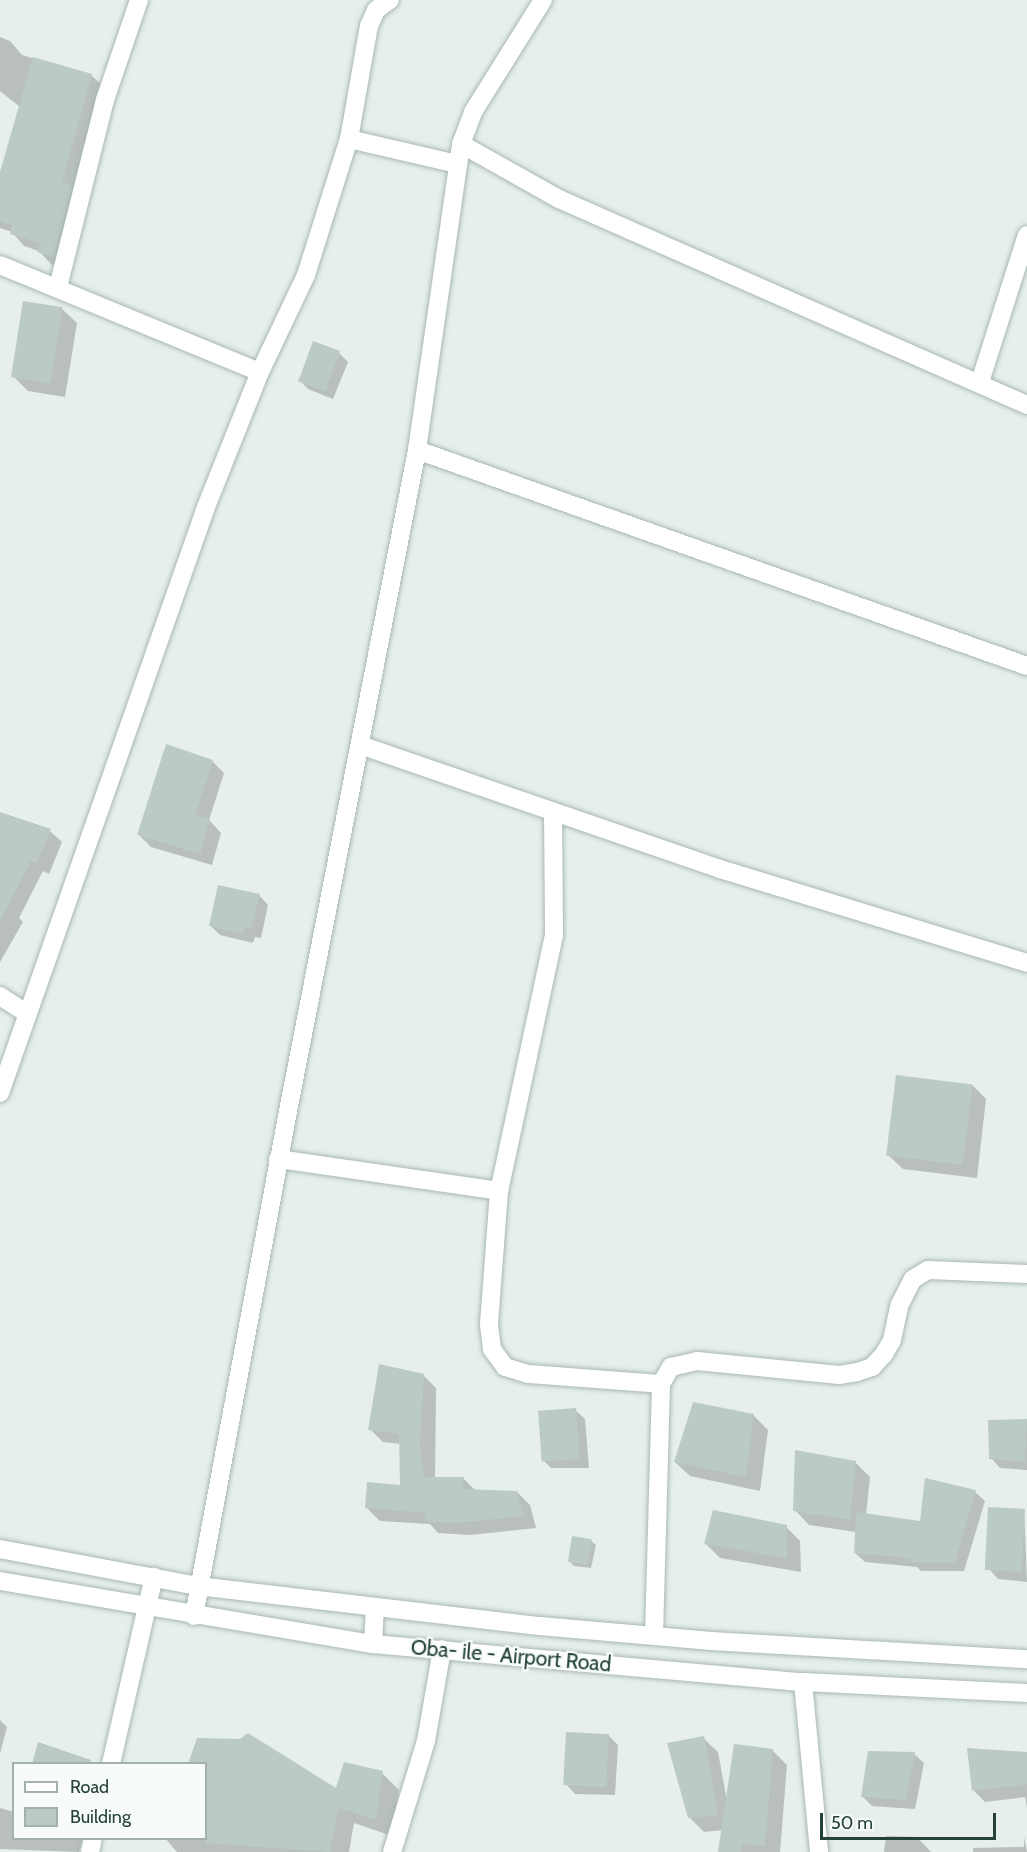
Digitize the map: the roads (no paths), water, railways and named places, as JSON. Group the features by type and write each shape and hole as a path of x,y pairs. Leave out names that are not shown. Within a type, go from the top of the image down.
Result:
{"street":[{"path":"58,287 105,100 139,0"},
{"path":"0,1093 206,507 260,372 306,275 349,139 369,26 376,10 390,0"},
{"path":"194,1616 278,1159 417,450 461,144 473,112 543,0"},
{"path":"349,139 457,164"},
{"path":"461,144 580,208 980,382 1027,405"},
{"path":"980,382 1027,235"},
{"path":"0,265 260,372"},
{"path":"417,450 1027,666"},
{"path":"360,745 720,869 1027,963"},
{"path":"553,812 554,935 499,1191 489,1325 492,1349 505,1367 528,1374 661,1384"},
{"path":"0,996 28,1014"},
{"path":"278,1159 499,1191"},
{"path":"654,1636 661,1384 671,1367 683,1361 839,1375 857,1372 872,1367 884,1354 892,1340 899,1306 913,1279 928,1270 1027,1274"},
{"name":"Oba- ile - Airport Road","path":"0,1549 198,1586 375,1608 654,1636 1027,1659"},
{"path":"111,1762 149,1609 154,1578"},
{"name":"Oba- ile - Airport Road","path":"0,1581 149,1609 373,1644 803,1682 1027,1693"},
{"path":"373,1644 375,1608"},
{"path":"392,1852 426,1741 442,1649"},
{"path":"803,1682 819,1852"}]}
